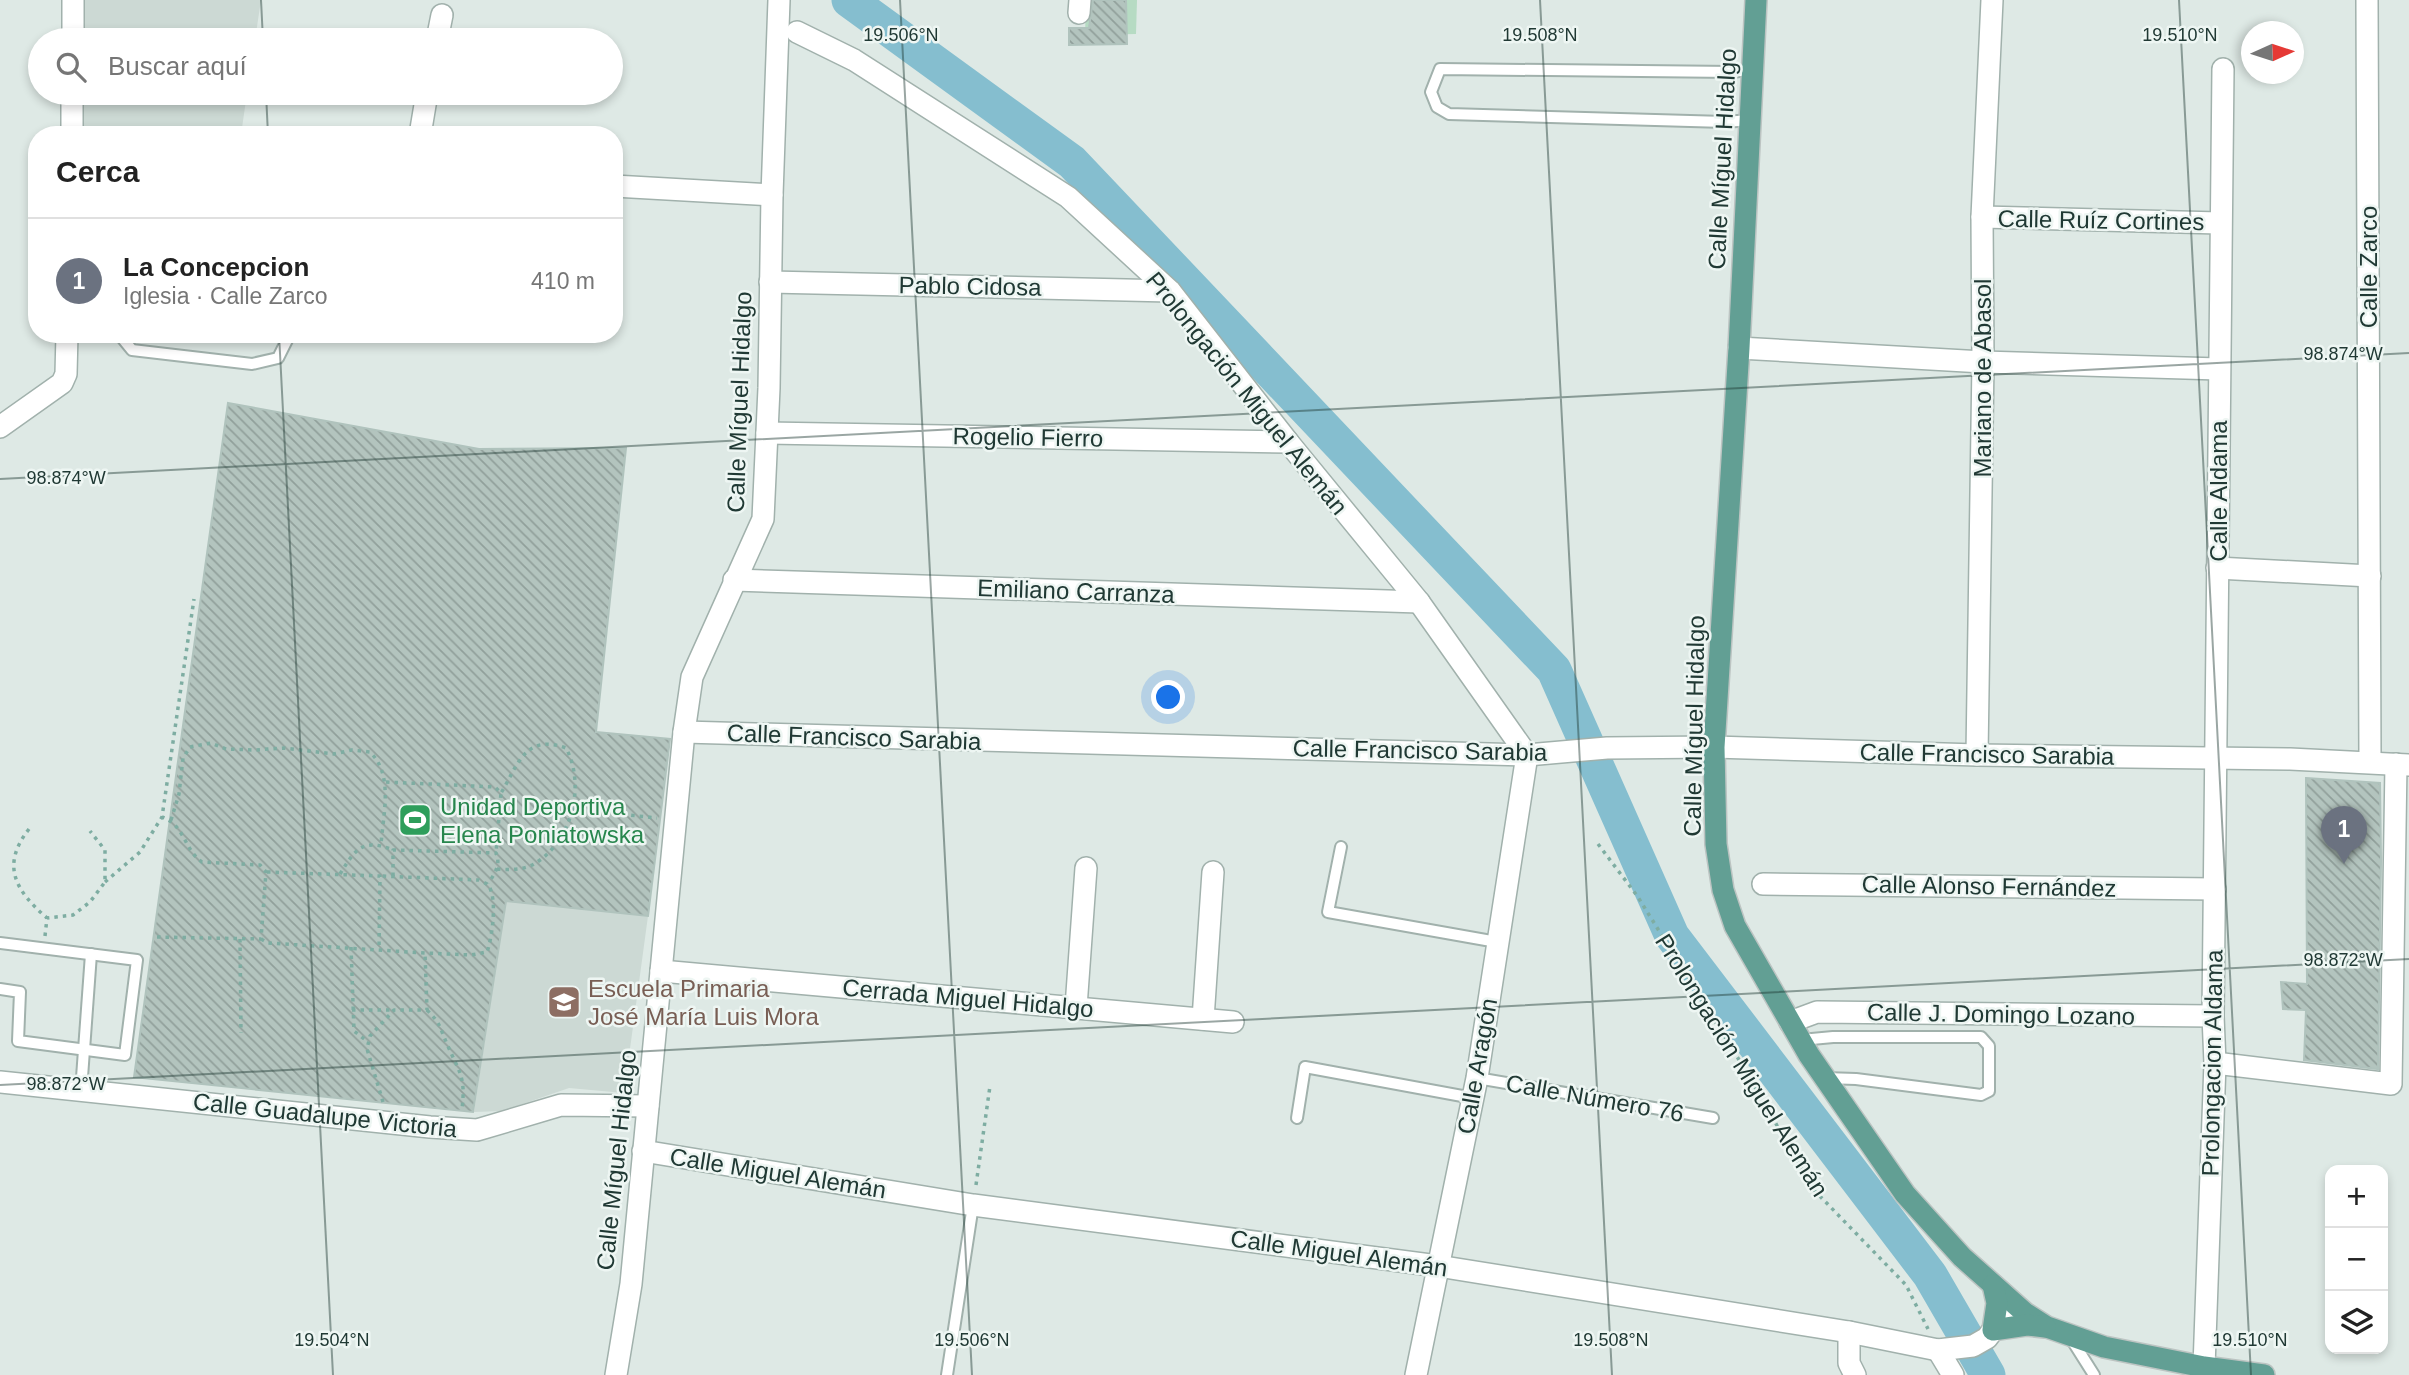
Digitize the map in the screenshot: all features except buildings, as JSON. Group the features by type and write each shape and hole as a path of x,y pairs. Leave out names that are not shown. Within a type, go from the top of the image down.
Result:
{"main road":[{"name":"Calle Míguel Hidalgo","path":"1756,0 1739,348 1714,747 1716,844 1723,890 1735,926 1824,1077 1905,1194 1962,1257 2025,1313 2047,1327 2125,1352 2201,1371 2264,1375"},
{"path":"1993,1285 1997,1303 1990,1334 2027,1325 2047,1327"}],"street":[{"path":"73,0 73,28"},
{"name":"Calle Míguel Hidalgo","path":"616,1375 631,1284 684,732 692,677 763,519 779,0"},
{"name":"Mariano de Abasol","path":"1977,755 1983,362 1982,217 1992,0"},
{"name":"Calle Zarco","path":"2367,0 2370,762"},
{"path":"439,28 442,15"},
{"name":"Prolongación Miguel Alemán","path":"797,32 854,60 1068,197 1170,290 1537,754"},
{"name":"Calle Aldama","path":"2216,759 2223,69"},
{"path":"72,105 72,126"},
{"path":"422,126 425,105"},
{"path":"623,187 772,195"},
{"name":"Calle Ruíz Cortines","path":"1982,217 2220,223"},
{"name":"Pablo Cidosa","path":"770,282 1170,290"},
{"path":"0,427 62,383 66,374 67,343"},
{"path":"1739,348 1983,362 2219,369"},
{"name":"Rogelio Fierro","path":"767,433 1288,442"},
{"path":"2217,568 2370,576"},
{"name":"Emiliano Carranza","path":"734,580 1419,602"},
{"name":"Calle Francisco Sarabia","path":"684,732 1537,754 1607,748 1714,747 1977,755 2290,759 2402,765"},
{"name":"Calle Aragón","path":"1416,1375 1475,1088 1497,942 1537,754"},
{"name":"Prolongacion Aldama","path":"2201,1371 2215,1063 2213,1016 2216,759"},
{"path":"2215,1063 2391,1084 2401,965 2402,765"},
{"path":"1076,1007 1086,868"},
{"path":"1203,1019 1213,872"},
{"name":"Calle Alonso Fernández","path":"1763,884 2215,889"},
{"name":"Cerrada Miguel Hidalgo","path":"661,971 1233,1022"},
{"name":"Calle J. Domingo Lozano","path":"1795,1031 1817,1012 2213,1016"},
{"name":"Calle Guadalupe Victoria","path":"0,1082 477,1130 561,1105 648,1106"},
{"name":"Calle Miguel Alemán","path":"643,1151 973,1205 1438,1266 1948,1350"},
{"path":"1952,1375 1948,1350 1973,1346 2014,1316 2025,1313"},
{"path":"1849,1332 1849,1363 1855,1375"}],"lane":[{"path":"1751,120 1725,122 1449,114 1437,107 1431,92 1440,69 1732,72 1753,69"},
{"path":"126,343 132,350 252,364 278,359 286,343"},
{"path":"1341,847 1328,912 1497,942"},
{"path":"0,943 137,960 125,1055 18,1041 20,992 0,989"},
{"path":"80,1091 91,954"},
{"path":"1795,1031 1833,1037 1981,1037 1989,1046 1989,1091 1981,1095 1824,1077"},
{"name":"Calle Número 76","path":"1297,1118 1305,1067 1713,1118"},
{"path":"947,1375 973,1205"},
{"path":"2068,1335 2094,1375"}],"path":[{"path":"29,829 16,844 13,861 15,880 24,898 47,918 73,915 90,902 105,881 140,852 162,817 194,599"},
{"path":"170,820 179,794 183,758 187,751 198,745 211,743 226,748 273,751 284,748 334,754 352,750 370,752 383,768 386,782 382,845"},
{"path":"487,884 497,869 499,858 496,853 502,793 520,758 534,748 551,743 566,748 573,761 575,788 570,822 554,848 533,864 511,870 497,869"},
{"path":"386,782 495,787 502,793"},
{"path":"572,808 676,820"},
{"path":"162,817 177,826 195,857 202,862 260,865 266,872 261,939"},
{"path":"90,831 105,850 105,881"},
{"name":"Prolongación Miguel Alemán","path":"1598,844 1645,909 1741,1063 1815,1190 1906,1285 1948,1350"},
{"path":"340,874 354,851 363,847 382,845 393,850 496,853"},
{"path":"393,850 393,876"},
{"path":"157,937 261,939 268,943 471,955 486,952 490,943 492,895 487,884 479,880 266,872"},
{"path":"379,949 380,876"},
{"path":"44,948 47,918"},
{"path":"240,939 240,1033"},
{"path":"351,947 354,1031 368,1042"},
{"path":"425,953 427,1010 441,1024 446,1042 463,1076 460,1129"},
{"path":"352,1010 427,1010"},
{"path":"390,1123 367,1049 368,1042 394,1010"},
{"path":"973,1205 990,1086"}],"shaded area":[{"path":"79,0 261,0 257,28 80,28"},
{"path":"80,105 245,105 242,126 81,126"},
{"name":"Escuela Primaria José María Luis Mora","path":"506,901 648,916 624,1093 569,1088 502,1111 474,1112"}],"green space":[{"path":"1086,0 1137,0 1136,34 1085,35"}],"waterway":[{"path":"849,0 1072,162 1554,670 1672,936 1930,1275 1988,1375"}],"place":[{"name":"Unidad Deportiva Elena Poniatowska","path":"415,820"},
{"name":"La Concepcion","path":"2344,864"},
{"name":"Escuela Primaria José María Luis Mora","path":"564,1002"}]}
